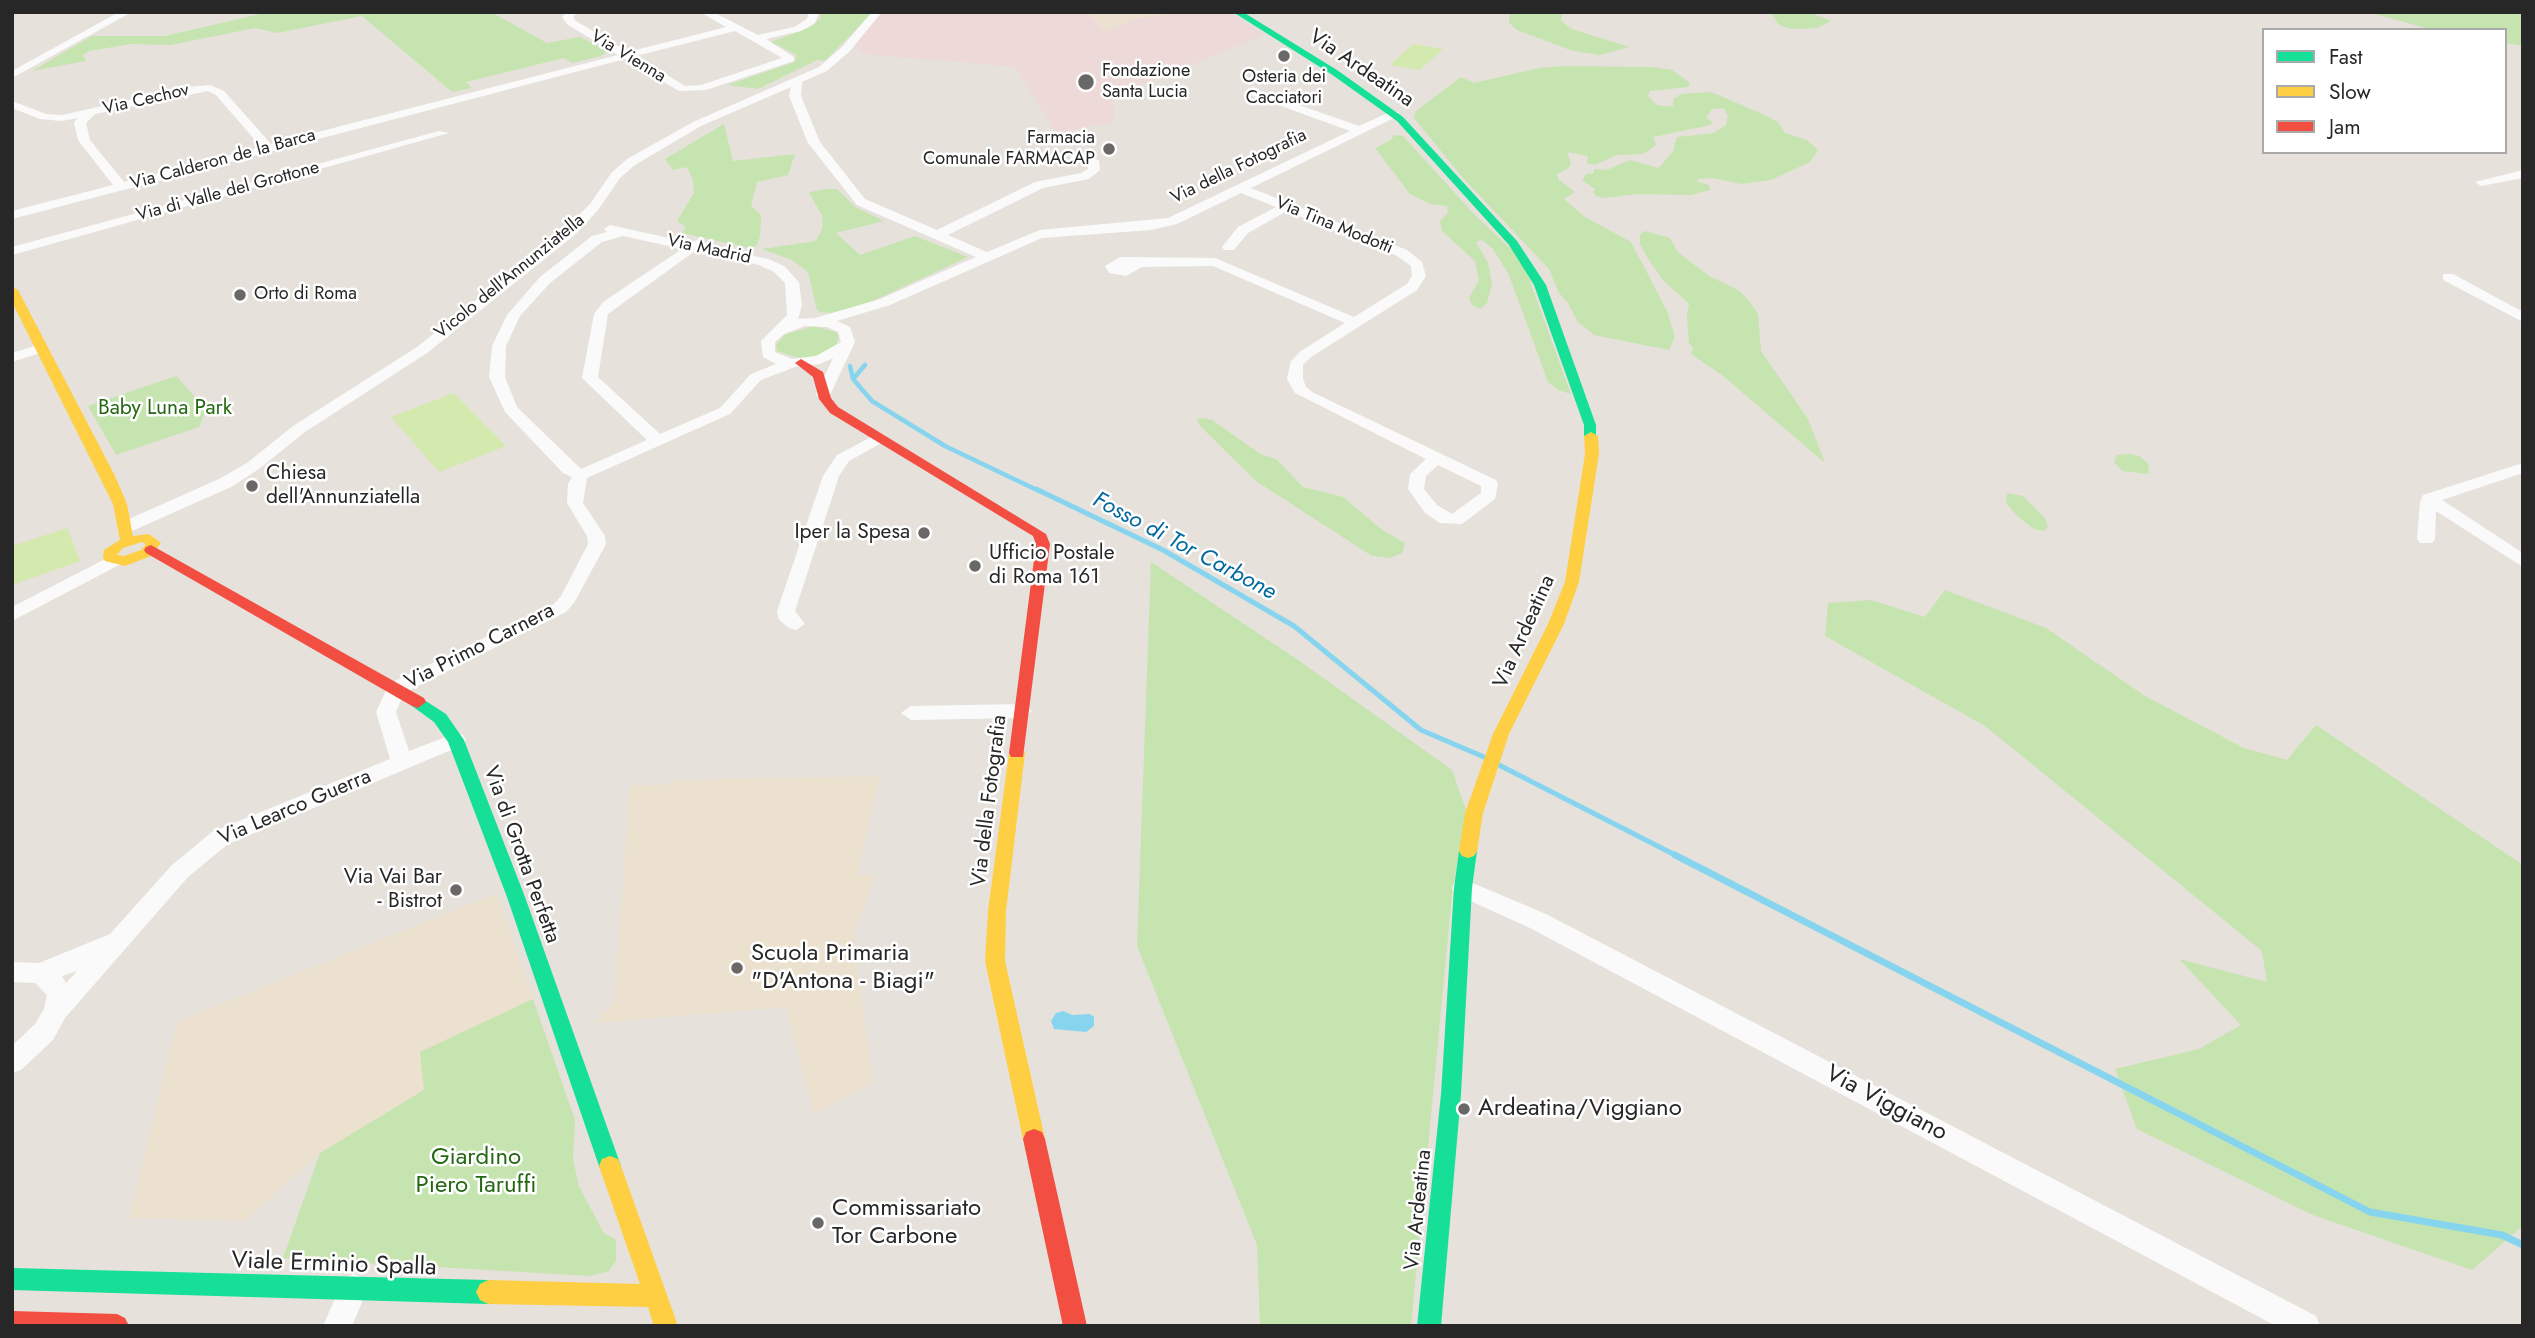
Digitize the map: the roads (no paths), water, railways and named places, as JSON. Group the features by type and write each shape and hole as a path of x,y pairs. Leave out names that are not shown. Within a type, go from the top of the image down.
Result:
{"street":[{"path":"12,78 127,12"},
{"name":"Via Vienna","path":"573,12 567,17 572,23 683,89 697,91 735,108"},
{"path":"697,91 790,59 757,38 730,27 705,12"},
{"path":"757,38 797,29 811,21 814,12"},
{"name":"Vicolo dell'Annunziatella","path":"126,534 241,474 299,429 422,350 571,231 594,207 616,175 639,157 685,130 797,83 831,63 877,12"},
{"name":"Via Ardeatina","path":"1237,12 1334,72 1400,119 1532,268 1590,425 1592,454 1572,582 1556,624 1493,753 1474,813 1463,888 1451,1094 1429,1326"},
{"name":"Via Calderon de la Barca","path":"12,215 730,27"},
{"path":"797,83 794,96 814,143 856,196 870,207 985,257"},
{"name":"Via Cechov","path":"121,187 72,136 80,122 90,113 187,90 210,88 220,93 269,149"},
{"path":"434,104 442,97 443,90"},
{"path":"1252,92 1364,128"},
{"path":"15,109 50,118 90,113"},
{"path":"15,109 72,136"},
{"name":"Via della Fotografia","path":"784,328 890,300 1045,232 1166,223 1364,128 1400,119"},
{"name":"Via di Valle del Grottone","path":"12,251 443,133"},
{"path":"936,236 1039,185 1085,176 1094,170 1093,160 1075,156"},
{"path":"2481,182 2523,174"},
{"name":"Via Tina Modotti","path":"1240,188 1402,253 1417,265 1419,276 1412,287 1298,361 1294,374 1298,387 1309,396 1437,458"},
{"name":"Via Madrid","path":"594,207 596,217 603,222 763,262 785,274 792,282 795,312 784,328"},
{"path":"1229,247 1243,230 1285,207"},
{"name":"Via Madrid","path":"571,231 598,228 671,239"},
{"path":"621,232 597,239 545,280 514,315 499,345 497,377 510,409 569,470 581,475 730,408 745,387 766,371 828,357 847,342 839,325 818,321"},
{"path":"657,440 589,376 601,314 605,308 697,245"},
{"name":"Via Madrid","path":"697,245 770,258 789,265 802,278 807,308 818,321"},
{"path":"1132,263 1215,262 1356,323"},
{"path":"2448,277 2523,318"},
{"path":"12,290 107,474 126,534 109,553 115,561"},
{"name":"Via della Fotografia","path":"824,394 847,342 890,300"},
{"path":"745,387 750,369 774,334 784,328"},
{"path":"766,345 773,357 797,363"},
{"path":"12,358 41,348"},
{"name":"Via della Fotografia","path":"797,363 819,375 826,402 834,410 1027,524 1039,534 1044,551 997,911 995,961 1075,1326"},
{"path":"796,624 786,616 786,611 831,476 844,458 878,438"},
{"path":"2430,499 2523,468"},
{"name":"Via Primo Carnera","path":"396,689 560,608 597,544 594,532 575,503 576,484 581,475"},
{"path":"2426,539 2430,499"},
{"path":"2430,499 2523,561"},
{"name":"Via di Grotta Perfetta","path":"126,534 151,538 154,543 151,550 396,689 436,714 456,740 516,897 666,1326"},
{"path":"12,615 115,561 136,558 151,550"},
{"path":"396,689 386,712 402,763"},
{"path":"911,713 1022,711"},
{"name":"Via Learco Guerra","path":"38,1041 56,1011 189,862 220,838 456,740"},
{"name":"Via Viggiano","path":"1463,888 1538,920 2306,1326"},
{"name":"Via Learco Guerra","path":"39,973 81,959 125,934"},
{"path":"12,972 39,973 57,987 56,1011"},
{"path":"12,1062 38,1041"},
{"path":"12,1079 38,1041"},
{"name":"Viale Erminio Spalla","path":"12,1279 655,1296"},
{"path":"337,1326 354,1288"},
{"path":"12,1323 117,1326"}],"water":[{"path":"1063,1011 1072,1015 1090,1014 1094,1017 1094,1026 1086,1032 1054,1029 1051,1021 1056,1013"}],"waterway":[{"name":"Fosso di Tor Carbone","path":"853,379 865,365"},
{"path":"850,366 853,379"},
{"name":"Fosso di Tor Carbone","path":"853,379 872,401 945,446 1039,491"},
{"name":"Fosso di Tor Carbone","path":"1036,489 1163,550 1294,626 1421,730 1484,757"},
{"path":"1499,765 1679,857"},
{"path":"1675,855 2370,1212 2502,1235 2523,1245"}],"place":[{"name":"Osteria dei Cacciatori","path":"1284,56"},
{"name":"Fondazione Santa Lucia","path":"1086,82"},
{"name":"Farmacia Comunale FARMACAP","path":"1109,149"},
{"name":"Orto di Roma","path":"240,295"},
{"name":"Chiesa dell'Annunziatella","path":"252,486"},
{"name":"Iper la Spesa","path":"924,533"},
{"name":"Ufficio Postale di Roma 161","path":"975,566"},
{"name":"Via Vai Bar - Bistrot","path":"456,890"},
{"name":"Scuola Primaria \"D'Antona - Biagi\"","path":"737,968"},
{"name":"Ardeatina/Viggiano","path":"1464,1109"},
{"name":"Commissariato Tor Carbone","path":"818,1223"}],"park label":[{"name":"Baby Luna Park","path":"165,409"},
{"name":"Giardino Piero Taruffi","path":"476,1172"}]}
